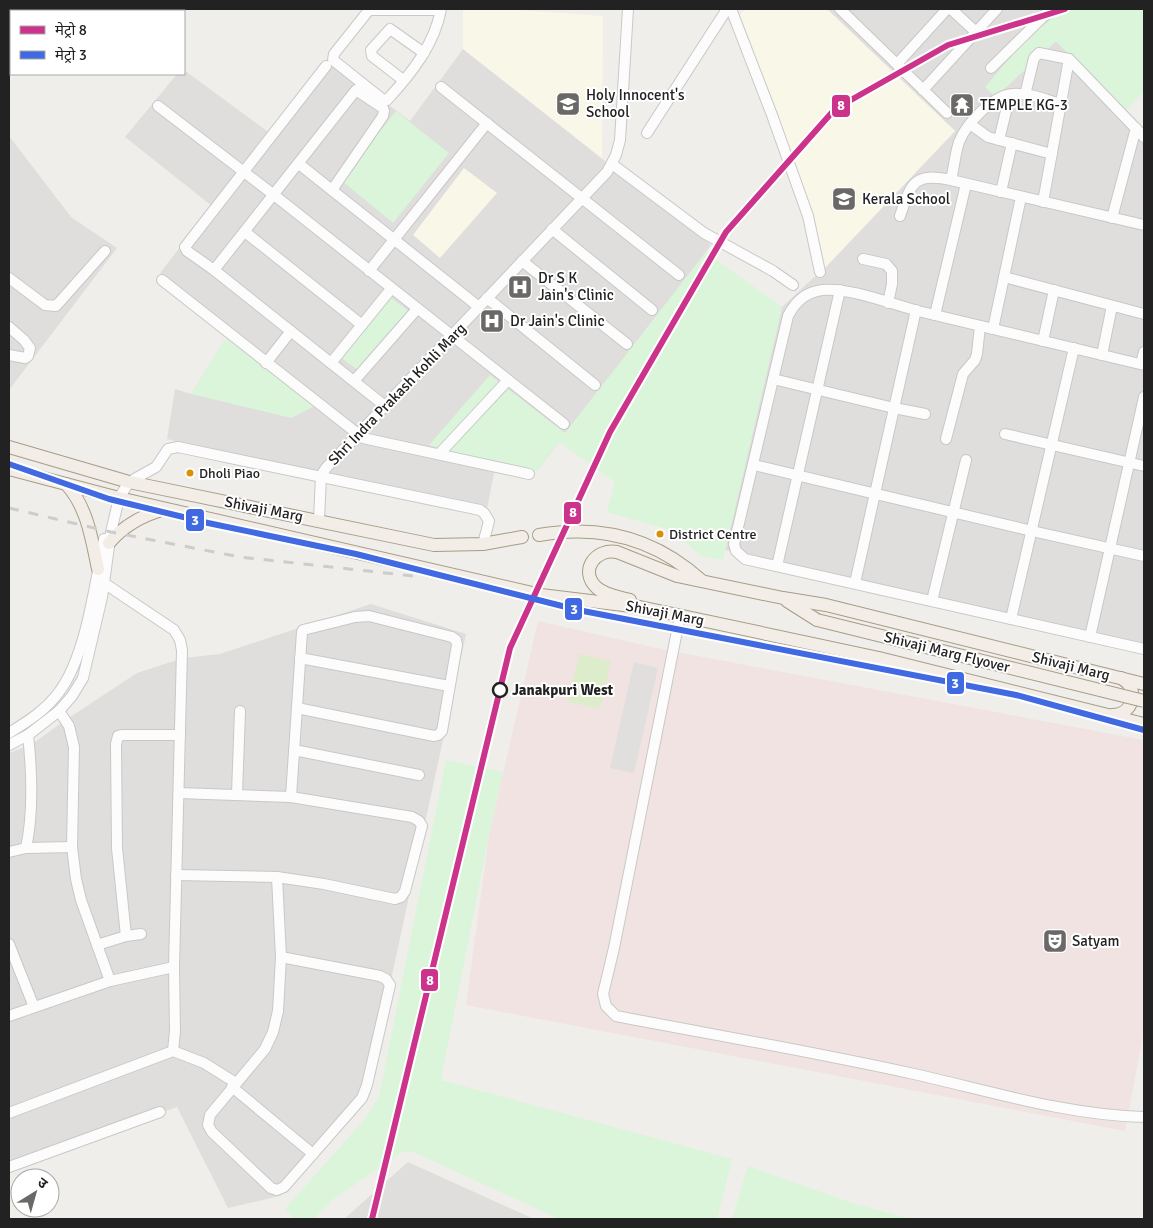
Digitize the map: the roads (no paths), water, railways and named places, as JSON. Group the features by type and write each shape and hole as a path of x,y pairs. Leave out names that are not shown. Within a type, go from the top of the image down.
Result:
{"main road":[{"name":"Shivaji Marg","path":"9,447 129,482 434,544 483,544 522,537"},
{"name":"Shivaji Marg","path":"9,469 116,497 541,595 640,607 879,658 1144,724"},
{"path":"66,484 76,497 86,520 98,569"},
{"path":"109,543 124,528 151,513 165,508"},
{"name":"Shivaji Marg","path":"539,535 554,532 587,531 611,534 650,546 679,562 704,582 826,605 1144,684"},
{"path":"680,616 598,589 591,580 590,568 592,562 600,554 611,551 677,576 704,582"},
{"name":"Shivaji Marg Flyover","path":"783,598 817,620 1144,701"},
{"path":"1110,714 1115,715 1126,711 1133,698 1131,687 1118,677"}],"street":[{"path":"628,9 620,140 610,168 704,233 773,271 793,285"},
{"path":"647,133 727,9"},
{"path":"731,9 769,106 808,216 820,272"},
{"path":"840,9 947,113"},
{"path":"848,17 856,9"},
{"path":"897,64 946,9"},
{"path":"951,9 976,32"},
{"path":"923,90 997,9"},
{"path":"991,68 1052,9"},
{"path":"368,10 441,10 436,28 424,53 387,100 382,100 333,60 334,54 368,10"},
{"path":"403,80 372,56 371,50 390,29 424,53"},
{"path":"999,140 1007,107 1020,94 1034,58 1039,53 1070,59 1144,137"},
{"path":"1043,202 1070,59"},
{"path":"326,66 185,247 187,251 214,270 385,406"},
{"path":"441,87 679,275"},
{"path":"214,270 356,90 383,108 383,116 332,190"},
{"path":"951,180 959,143 970,124 989,105 1004,96 1020,94 1061,104"},
{"path":"158,106 564,424"},
{"path":"369,271 487,123"},
{"path":"970,124 988,137 1052,154"},
{"path":"1112,218 1136,128"},
{"path":"1001,192 1012,143"},
{"path":"299,164 479,307"},
{"name":"Shri Indra Prakash Kohli Marg","path":"319,520 321,476 326,468 610,168"},
{"path":"900,216 907,195 920,179 929,177 951,180 1144,225"},
{"path":"936,315 966,184"},
{"path":"993,329 1021,197"},
{"path":"552,229 652,310"},
{"path":"245,232 362,325"},
{"path":"9,278 45,305 56,306 105,251"},
{"path":"863,259 886,264 892,271 892,284 888,303"},
{"path":"522,261 627,344"},
{"path":"1004,277 1144,314"},
{"path":"162,280 357,435 363,438 440,453 529,474"},
{"path":"331,363 391,289"},
{"path":"1144,352 1143,364 980,326 840,290 821,290 805,295 793,306 788,316 734,544 736,552 745,559 1144,649"},
{"path":"777,566 840,290"},
{"path":"1043,341 1054,290"},
{"path":"488,298 595,385"},
{"path":"1102,355 1112,306"},
{"path":"354,381 418,309"},
{"path":"855,584 916,310"},
{"path":"946,439 963,374 977,354 980,326"},
{"path":"9,328 24,340 30,348 28,356 25,358 9,354"},
{"path":"266,362 291,331"},
{"path":"1011,619 1074,348"},
{"path":"773,378 817,390 925,414"},
{"path":"440,453 508,380"},
{"path":"1090,637 1144,397"},
{"path":"1005,434 1144,466"},
{"path":"9,733 45,707 58,693 71,674 80,647 116,497 129,482 156,467 168,449 178,447 480,510 489,521 483,544"},
{"path":"932,601 966,460"},
{"path":"754,465 953,513 1144,556"},
{"path":"9,745 28,735 59,711 75,692 83,678 104,583 116,497 116,479"},
{"path":"104,583 174,630 180,640 182,650 174,967 175,1031 173,1051"},
{"path":"291,797 302,632 305,629 355,617 369,616 452,637 456,640 458,645 442,730 434,736 297,708"},
{"path":"680,616 614,948 603,994 606,1006 616,1016 914,1074 1001,1096 1063,1108 1144,1117"},
{"path":"300,658 449,686"},
{"path":"59,711 68,726 74,748 72,847 76,879 81,900 110,981"},
{"path":"237,794 240,711"},
{"path":"26,848 29,832 32,768 28,735"},
{"path":"126,936 117,848 116,744 118,736 180,735"},
{"path":"294,750 418,775"},
{"path":"176,875 277,876 395,899 400,897 405,891 422,826 419,821 412,818 291,797 179,793"},
{"path":"9,852 26,848 72,847"},
{"path":"277,876 281,957 278,1012 273,1032 264,1049 210,1115 208,1125 212,1132 271,1188 277,1190 284,1187 362,1098 367,1085 390,985 386,979 380,976 281,957"},
{"path":"97,945 126,936 141,934"},
{"path":"9,944 34,1007"},
{"path":"9,1016 110,981 174,967"},
{"path":"9,1113 173,1051 204,1063 234,1085 313,1154"},
{"path":"9,1167 160,1112"}],"railway":[{"path":"9,508 111,532 240,557 413,576"}],"metro line":[{"name":"8","path":"372,1219 510,648 610,432 726,232 835,109 948,45 1065,9"},
{"name":"3","path":"9,464 109,499 208,523 356,554 578,610 1016,695 1144,730"}],"place":[{"name":"Holy Innocent's School","path":"568,104"},
{"name":"TEMPLE KG-3","path":"962,105"},
{"name":"Kerala School","path":"844,199"},
{"name":"Dr S K Jain's Clinic","path":"520,287"},
{"name":"Dr Jain's Clinic","path":"492,321"},
{"name":"Dholi Piao","path":"190,473"},
{"name":"District Centre","path":"660,534"},
{"name":"Janakpuri West","path":"500,690"},
{"name":"Satyam","path":"1055,941"}]}
